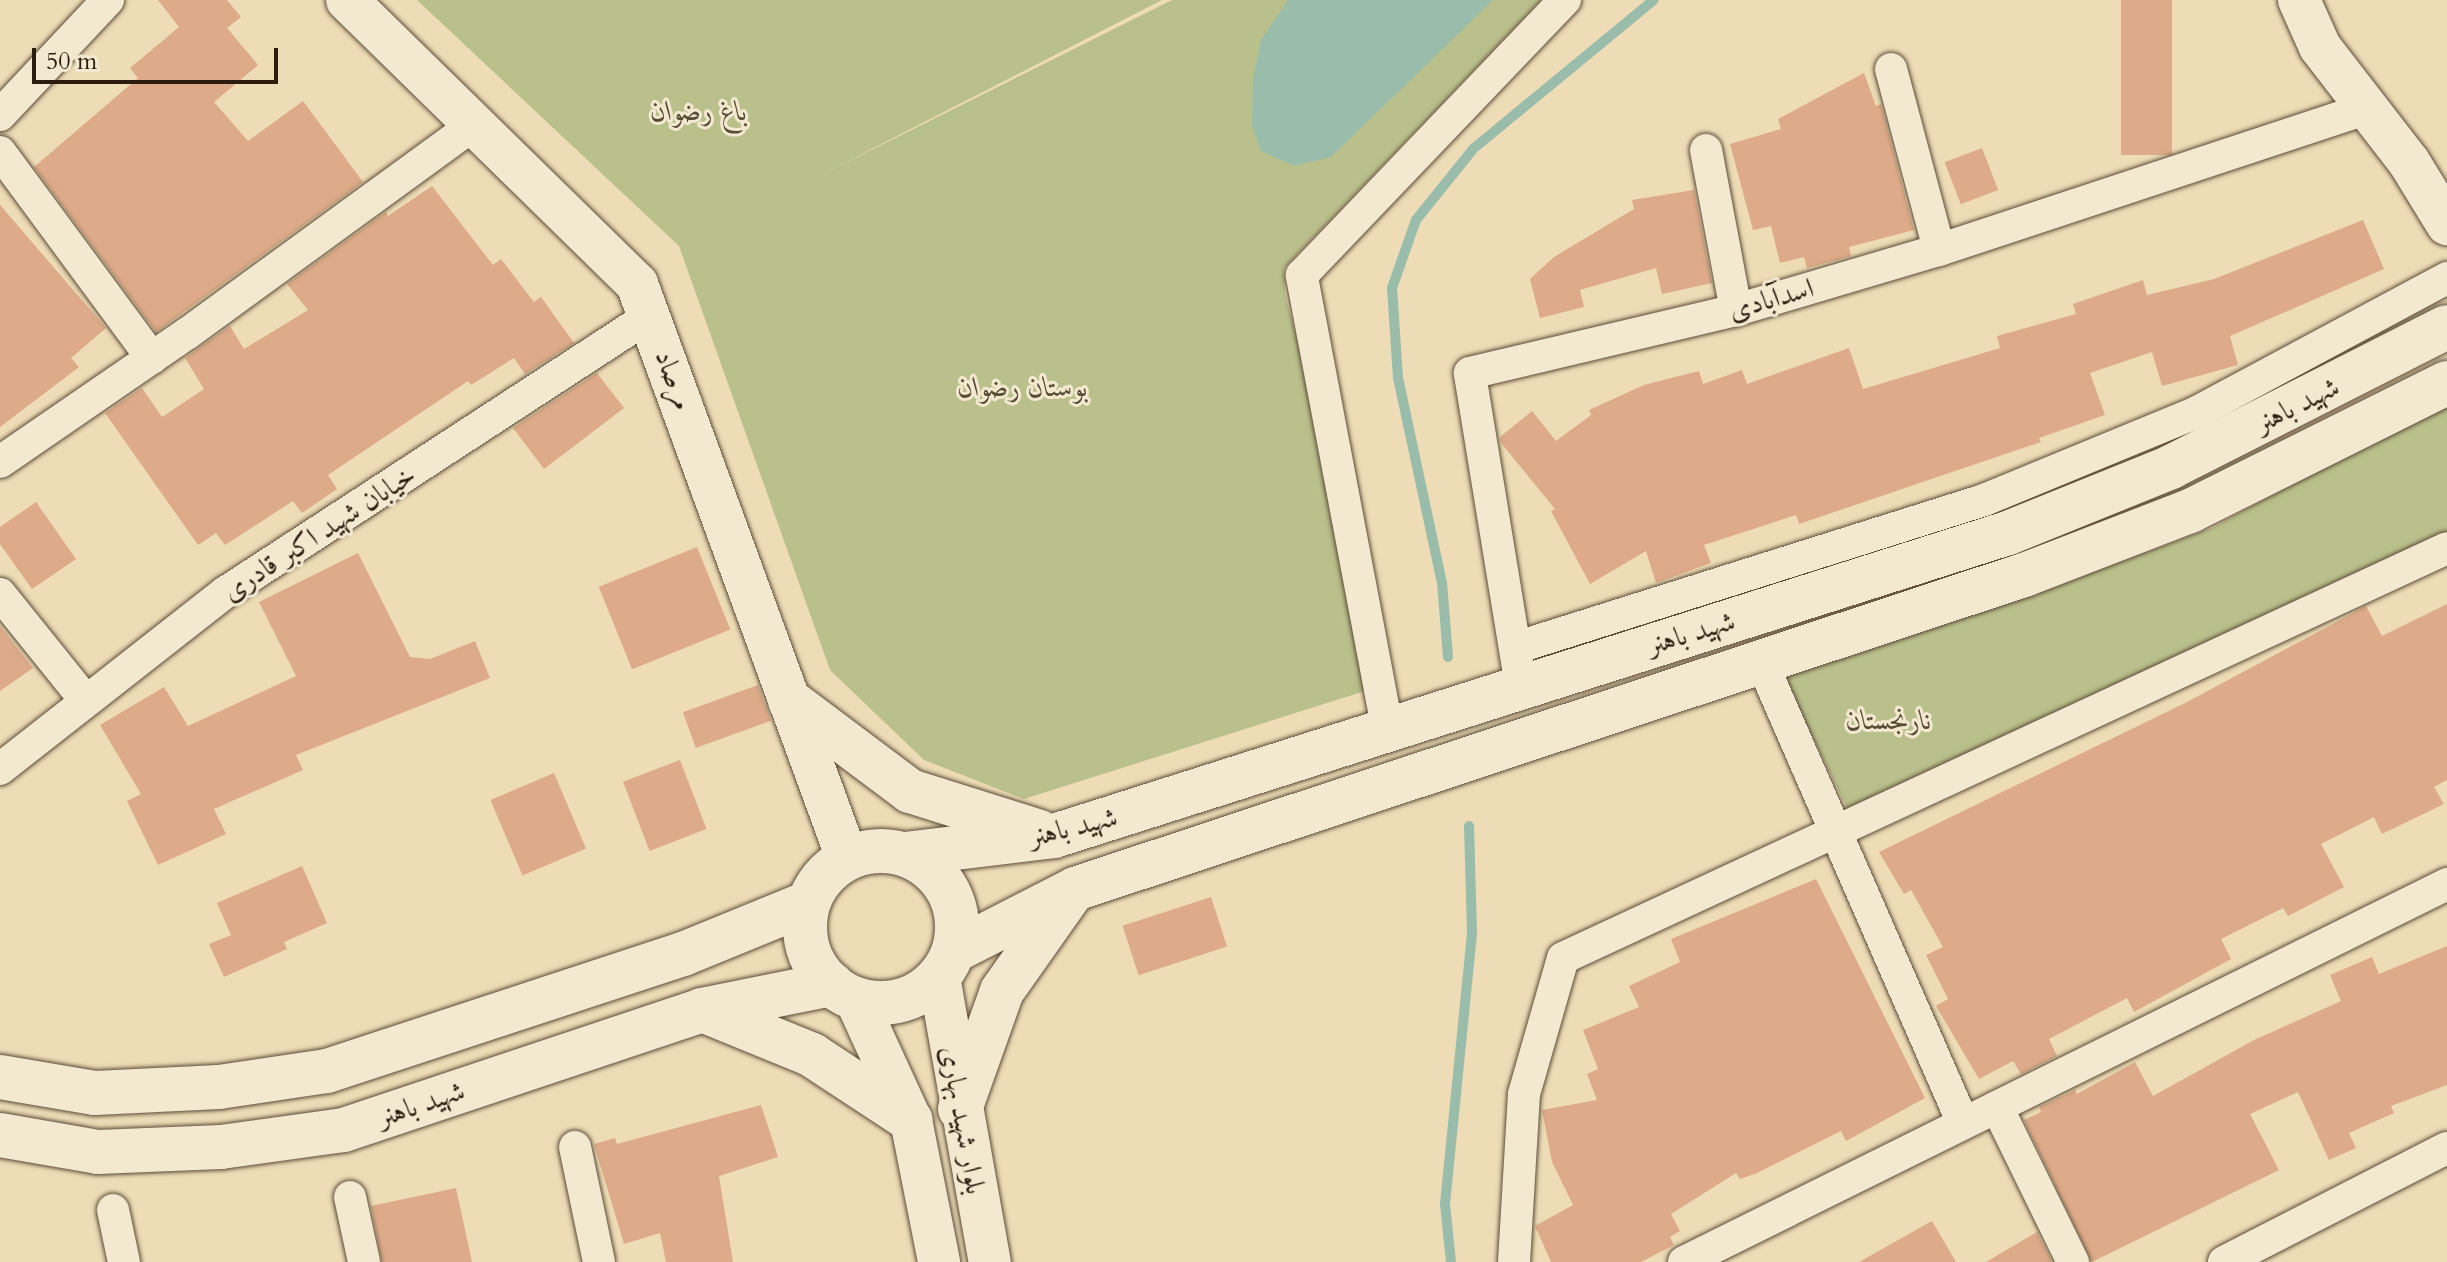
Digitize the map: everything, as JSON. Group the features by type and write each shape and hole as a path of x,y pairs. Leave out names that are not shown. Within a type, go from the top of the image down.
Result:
{"main road":[{"name":"شهید باهنر","path":"906,854 1054,836 1388,732 1520,667 2008,533 2171,467 2447,327"},
{"name":"شهید باهنر","path":"947,964 1075,889 1404,784 2024,575 2190,511 2447,383"},
{"path":"790,701 910,791 1054,836"},
{"path":"886,850 906,854 944,882 955,904 947,964 901,1001 844,992 807,947 808,903 824,877 847,858 886,850"},
{"path":"960,1109 1002,991 1075,889"},
{"path":"0,1077 95,1093 219,1087 327,1071 683,954 808,903"},
{"name":"شهید باهنر","path":"0,1135 98,1152 221,1147 344,1130 702,1010 844,992"},
{"path":"702,1010 812,1055 911,1120"}],"street":[{"path":"0,115 108,0"},
{"name":"مرصاد","path":"347,0 637,284 651,315 847,858"},
{"path":"1388,732 1302,275 1565,0"},
{"path":"2299,0 2320,47 2368,108 2447,224"},
{"path":"1891,69 1939,250"},
{"name":"اسدآبادی","path":"1520,667 1470,373 1736,310 1939,250 2368,108"},
{"path":"0,462 152,358 473,125"},
{"path":"1706,150 1736,310"},
{"path":"0,152 152,358"},
{"path":"1520,667 1984,500 2197,412 2447,278"},
{"name":"خیابان شهید اکبر قادری","path":"0,769 226,592 651,315"},
{"path":"1514,1262 1524,1094 1563,958 1834,829 2447,548"},
{"path":"0,594 86,701"},
{"path":"1762,663 1963,1123"},
{"path":"1684,1262 2447,884"},
{"name":"بلوار شهید بهاری","path":"947,964 960,1109 990,1262"},
{"name":"بلوار شهید بهاری","path":"844,992 911,1120 939,1262"},
{"path":"1997,1107 2073,1262"},
{"path":"575,1147 599,1262"},
{"path":"2224,1262 2447,1148"},
{"path":"350,1197 364,1262"},
{"path":"113,1210 124,1262"}],"green space":[{"name":"بوستان رضوان","path":"417,0 1162,0 819,176 1172,0 1541,0 1284,268 1285,295 1363,581 1365,691 1024,799 924,760 830,670 679,246"},
{"name":"نارنجستان","path":"2447,399 2447,548 1853,820 1782,674 2014,601 2212,528"}],"shaded area":[{"path":"1288,0 1493,0 1331,157 1294,166 1261,151 1252,126 1253,79 1261,40"}],"building":[{"path":"158,0 227,0 241,17 227,28 258,65 214,102 248,141 303,101 363,182 156,332 34,167 138,78 130,68 179,27"},
{"path":"2121,0 2172,0 2172,155 2121,155"},
{"path":"1864,73 1876,106 1881,104 1914,230 1849,247 1851,256 1807,268 1804,257 1780,263 1771,226 1753,230 1730,144 1781,129 1778,119"},
{"path":"1982,148 1998,190 1961,204 1945,162"},
{"path":"432,186 493,265 501,259 534,302 541,297 574,343 525,374 514,358 471,385 468,381 328,475 337,489 302,513 293,501 225,545 216,533 198,545 105,413 142,388 162,417 204,389 185,358 230,326 244,349 308,310 287,284 386,212 388,216"},
{"path":"1694,190 1712,283 1662,294 1656,268 1580,290 1584,307 1540,318 1530,279 1554,257 1634,209 1632,200"},
{"path":"0,205 106,328 71,358 79,367 0,427"},
{"path":"2363,220 2384,269 2230,336 2238,365 2162,386 2152,352 2090,373 2105,415 2039,438 2041,442 1799,524 1796,515 1704,545 1711,563 1656,583 1646,551 1590,584 1551,511 1555,509 1501,443 1500,437 1532,411 1556,441 1591,415 1589,410 1644,385 1699,371 1703,384 1742,370 1747,384 1849,348 1863,389 2000,348 1997,336 2076,314 2073,304 2143,280 2147,295 2214,279"},
{"path":"597,373 624,408 544,469 513,428"},
{"path":"36,502 76,559 32,589 0,544 0,527"},
{"path":"697,547 730,630 632,669 599,587"},
{"path":"358,553 410,657 430,659 475,641 490,678 296,755 303,770 214,809 226,834 158,865 127,801 141,794 100,725 164,687 188,726 296,676 259,602"},
{"path":"2447,604 2447,780 2434,787 2444,804 2382,834 2374,817 2321,844 2344,887 2288,916 2283,908 2221,939 2231,959 2134,1012 2127,998 2049,1039 2057,1056 2021,1074 2013,1061 1979,1079 1936,1006 1948,999 1926,955 1943,947 1911,890 1904,894 1879,852 2187,702 2366,606 2382,636"},
{"path":"0,626 33,668 0,691"},
{"path":"758,685 771,721 696,748 683,712"},
{"path":"680,760 707,829 650,851 623,782"},
{"path":"554,773 586,848 523,875 490,800"},
{"path":"302,866 327,923 284,942 287,949 224,977 209,944 231,935 217,903"},
{"path":"1816,879 1925,1098 1846,1141 1841,1131 1757,1173 1740,1179 1736,1173 1671,1214 1680,1231 1670,1237 1674,1245 1641,1262 1551,1262 1535,1226 1573,1205 1552,1162 1542,1110 1597,1100 1587,1074 1598,1069 1583,1030 1639,1007 1629,986 1680,962 1671,939"},
{"path":"1211,897 1227,946 1139,975 1123,926"},
{"path":"2447,946 2447,1085 2391,1106 2394,1113 2349,1133 2356,1148 2329,1160 2298,1092 2250,1114 2279,1170 2092,1262 2024,1120 2041,1112 2039,1107 2075,1090 2077,1094 2135,1062 2153,1096 2254,1040 2341,1001 2330,975 2372,957 2379,974"},
{"path":"761,1105 778,1157 719,1176 733,1262 666,1262 660,1233 624,1244 594,1144 615,1138 617,1144"},
{"path":"456,1188 472,1262 382,1262 371,1206"},
{"path":"1932,1221 1956,1262 1859,1262"},
{"path":"2037,1232 2052,1262 1986,1262"}],"waterway":[{"path":"1448,657 1442,583 1398,378 1392,288 1416,220 1473,149 1654,0"},
{"path":"1451,1262 1445,1204 1472,933 1469,826"}],"park label":[{"name":"باغ رضوان","path":"699,111"}]}
